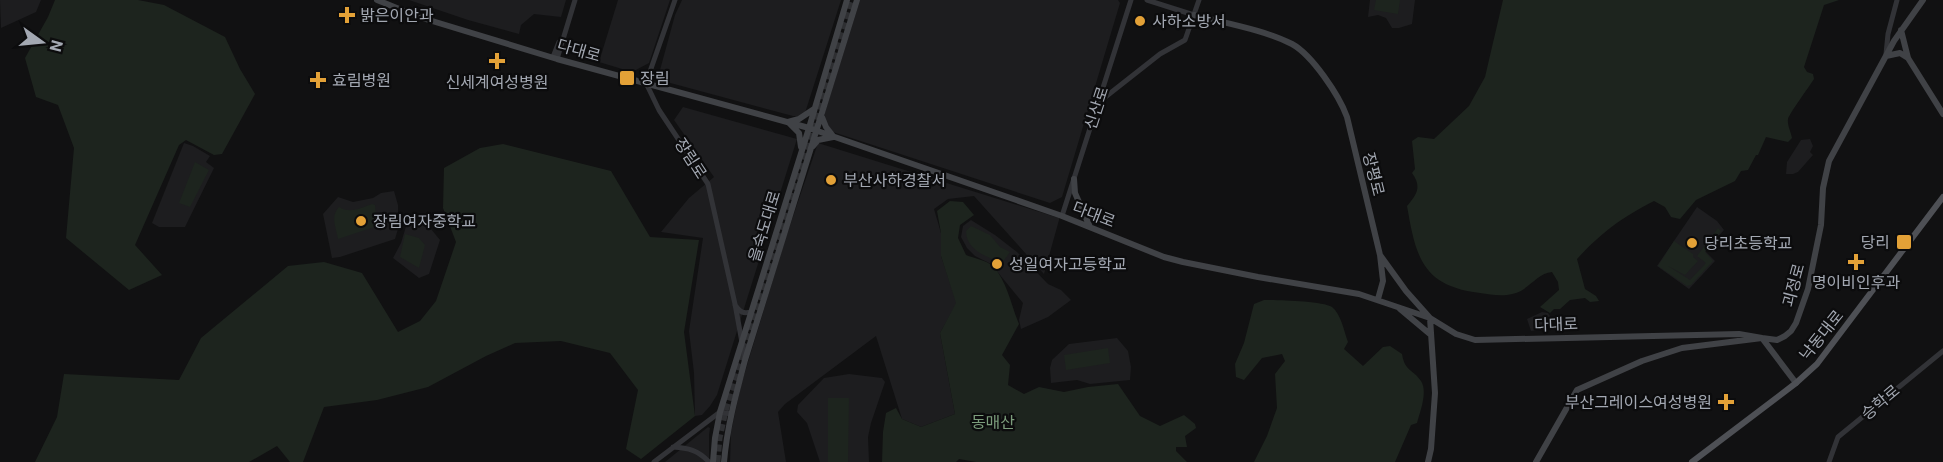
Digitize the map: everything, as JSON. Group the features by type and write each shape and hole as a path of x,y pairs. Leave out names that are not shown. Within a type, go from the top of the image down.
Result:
{"main road":[{"name":"다대로","path":"377,0 419,17 555,58 809,128 1062,216 1164,257 1378,299 1430,318 1456,334 1482,340 1694,334 1740,334 1762,338"},
{"name":"을숙도대로","path":"713,462 720,412 847,0"},
{"name":"을숙도대로","path":"724,462 731,414 745,360 857,0"},
{"name":"괴정로","path":"1536,462 1577,390 1642,361 1682,348 1762,338 1777,340 1785,336 1796,323 1808,290 1821,225 1823,188 1829,161 1901,30 1923,0"},
{"name":"장평로","path":"1194,15 1276,37 1294,45 1316,66 1342,103 1347,117 1380,255 1406,291 1430,318"},
{"path":"1901,30 1908,57 1943,114"},
{"path":"1886,56 1900,53 1908,57"},
{"path":"802,150 799,133 788,122 799,119 814,109"},
{"path":"812,147 818,140 833,136 825,127 822,116"},
{"path":"1074,179 1075,193 1090,227"},
{"name":"낙동대로","path":"1692,462 1813,368 1943,197"},
{"path":"1378,299 1383,281 1380,255"},
{"path":"1394,305 1431,334"},
{"path":"1428,462 1436,393 1430,318"},
{"path":"1762,338 1796,383"}],"street":[{"path":"555,58 573,0"},
{"path":"646,83 675,0"},
{"name":"신산로","path":"1062,216 1131,0"},
{"name":"장평로","path":"1147,0 1194,15"},
{"path":"1098,103 1160,54 1185,40 1199,0"},
{"path":"1886,56 1888,34 1897,0"},
{"path":"1893,17 1895,24 1901,30"},
{"name":"장림로","path":"646,83 659,110 708,184 745,360"},
{"path":"735,304 739,311 751,312"},
{"name":"승학로","path":"1829,462 1838,437 1943,351"},
{"path":"654,462 720,412 731,414"},
{"path":"674,447 698,452 709,462"}],"shaded area":[{"path":"0,0 41,0 36,12 1,28"},
{"path":"409,0 566,0 561,17 534,14 521,25 519,34"},
{"path":"618,0 670,0 649,63 632,72 599,62"},
{"path":"682,0 841,0 805,113 793,116 663,81 660,70 675,15"},
{"path":"860,0 1118,0 1120,3 1062,197 1050,203 833,132 824,120 825,112"},
{"path":"1370,0 1415,0 1412,24 1392,28 1386,18 1378,15 1368,17"},
{"path":"683,107 797,139 717,395 702,415 695,416 694,373 689,331 703,238 661,232 689,198 714,177 674,120"},
{"path":"1810,139 1813,146 1810,152 1813,155 1798,172 1786,174 1787,162 1801,140"},
{"path":"184,143 210,156 206,162 214,168 185,227 159,227 152,223"},
{"path":"818,143 1059,218 1059,220 1044,274 974,196 948,199 934,209 941,233 941,256 957,303 940,333 955,414 921,427 902,419 876,336 785,404 778,412 786,462 730,462 731,432 741,385 785,240"},
{"name":"장림여자중학교","path":"394,191 398,205 398,229 395,239 332,258 323,214 338,197 353,202"},
{"name":"당리초등학교","path":"1697,207 1717,221 1724,230 1705,251 1715,261 1689,289 1657,266"},
{"name":"성일여자고등학교","path":"971,220 1017,252 1048,284 1061,290 1071,300 1048,317 1021,329 1019,320 1023,303 991,264 975,256 961,237 963,226"},
{"path":"416,222 431,229 440,240 429,274 419,278 393,258 401,243 407,223"},
{"path":"1542,312 1550,316 1550,329 1531,331 1527,319"},
{"path":"1117,338 1128,351 1131,367 1130,380 1090,384 1077,380 1051,383 1052,360 1069,344"},
{"path":"849,374 882,378 885,382 868,437 869,462 820,462 807,423 797,412 798,405 824,378"},
{"path":"708,427 710,428 709,462 665,462"}],"green space":[{"path":"55,0 138,0 164,5 225,37 255,94 222,154 214,155 186,140 179,145 135,245 162,275 129,290 66,238 74,148 58,105 36,97 25,58"},
{"path":"1376,0 1400,0 1398,14 1374,10"},
{"path":"1503,0 1839,0 1824,5 1804,67 1807,72 1813,74 1814,79 1788,119 1792,138 1788,142 1766,137 1748,170 1741,171 1735,181 1696,200 1680,219 1671,217 1665,207 1654,201 1612,226 1577,259 1585,289 1596,296 1599,301 1590,302 1585,298 1570,300 1560,309 1554,309 1550,313 1540,307 1559,290 1558,282 1552,272 1542,275 1521,291 1502,295 1461,289 1445,284 1434,276 1425,266 1419,254 1407,206 1417,190 1417,182 1412,173 1415,169 1412,141 1418,137 1434,139 1469,106 1485,77"},
{"path":"503,144 611,171 650,237 699,240 684,332 695,416 641,459 626,449 638,390 610,353 561,341 515,343 428,387 377,400 324,407 303,462 290,462 277,446 249,462 35,462 57,417 64,374 179,380 201,338 288,266 324,262 362,273 398,332 420,321 436,301 456,242 443,208 444,168 480,148"},
{"path":"195,162 209,170 190,207 179,203"},
{"name":"동매산","path":"950,201 963,202 974,215 960,225 958,238 966,255 990,264 998,272 1019,324 1002,355 1010,365 1008,385 1024,394 1039,387 1064,392 1118,384 1140,416 1160,426 1184,415 1195,424 1196,428 1185,436 1187,447 1176,447 1176,451 1187,462 976,462 959,459 956,462 882,462 886,413 896,408 902,419 921,427 955,414 940,333 956,303 941,256 941,233 937,211"},
{"path":"375,205 377,226 338,239 334,218 339,207 351,210"},
{"path":"971,226 990,235 1000,247 1010,252 1002,263 973,248 966,231"},
{"path":"1718,228 1721,231 1705,252 1713,261 1691,285 1687,286 1658,266 1674,241 1693,254 1698,261 1685,275 1668,266 1690,280 1706,263 1697,256"},
{"path":"405,234 419,238 425,245 419,268 400,257"},
{"path":"1264,300 1310,302 1332,307 1340,318 1348,342 1344,349 1363,366 1383,347 1390,346 1402,354 1407,367 1421,381 1424,396 1417,423 1411,425 1395,462 1254,462 1277,408 1275,374 1285,361 1282,354 1262,358 1244,380 1236,377 1235,364 1244,343 1254,304"},
{"path":"1108,348 1110,363 1066,370 1064,355"},
{"path":"828,398 849,398 848,462 828,462"}],"tunnel":[{"path":"717,462 725,411 851,0"}],"place":[{"name":"밝은이안과","path":"347,15"},
{"name":"사하소방서","path":"1140,21"},
{"name":"신세계여성병원","path":"497,61"},
{"name":"장림","path":"627,78"},
{"name":"효림병원","path":"318,80"},
{"name":"부산사하경찰서","path":"831,180"},
{"name":"장림여자중학교","path":"361,221"},
{"name":"당리","path":"1904,242"},
{"name":"당리초등학교","path":"1692,243"},
{"name":"명이비인후과","path":"1856,262"},
{"name":"성일여자고등학교","path":"997,264"},
{"name":"부산그레이스여성병원","path":"1726,402"}]}
